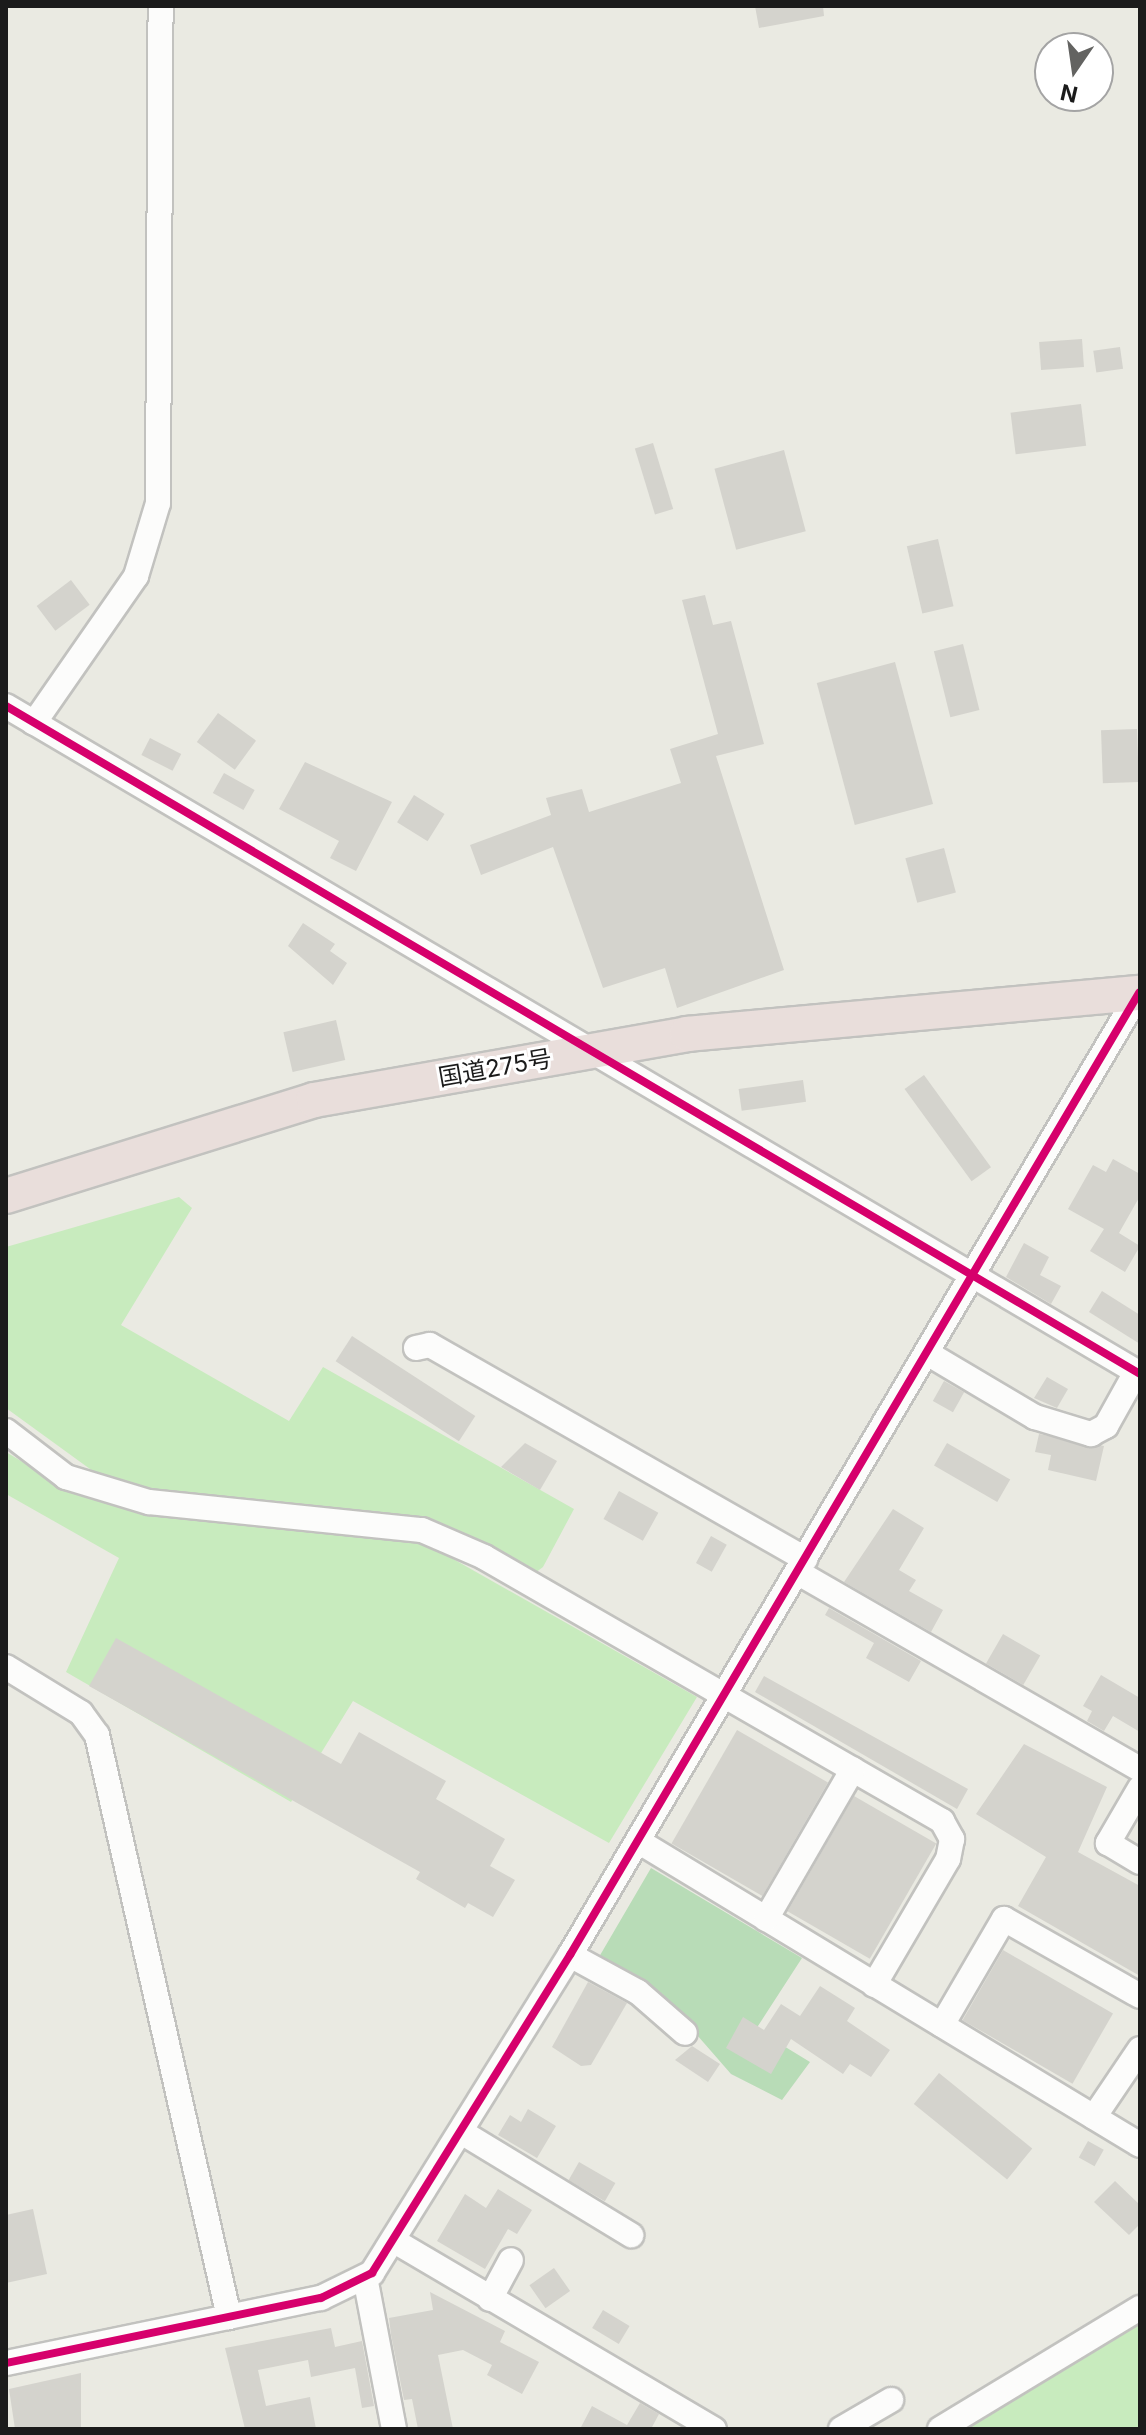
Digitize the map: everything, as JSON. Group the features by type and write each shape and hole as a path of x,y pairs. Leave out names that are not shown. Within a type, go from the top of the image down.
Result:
{"highway":[{"name":"国道275号","path":"6,1196 314,1100 687,1034 1139,993"}],"street":[{"path":"34,723 136,576 158,503 161,6"},
{"path":"6,706 586,1052 1138,1373 1106,1426 1091,1434 1035,1417 927,1353"},
{"path":"6,2363 321,2298 365,2277 396,2242 638,1841 1139,993"},
{"path":"416,1348 430,1345 1140,1769"},
{"path":"6,1431 66,1477 149,1502 422,1530 484,1557 942,1821 952,1839 948,1859 874,1985"},
{"path":"6,1667 62,1699 97,1735 229,2317"},
{"path":"766,1919 853,1769"},
{"path":"1140,1788 1108,1843 1140,1862"},
{"path":"638,1841 1140,2145"},
{"path":"942,2025 1004,1919 1140,1996"},
{"path":"570,1955 638,1992 685,2033"},
{"path":"1094,2117 1140,2049"},
{"path":"463,2133 631,2235"},
{"path":"396,2242 714,2429"},
{"path":"490,2299 511,2260"},
{"path":"365,2277 394,2429"},
{"path":"940,2429 1140,2308"},
{"path":"841,2429 891,2400"}],"green space":[{"path":"179,1197 192,1208 121,1325 289,1421 323,1367 574,1509 543,1567 535,1573 451,1533 164,1493 101,1477 6,1408 6,1247"},
{"path":"6,1452 56,1482 133,1512 425,1543 697,1697 609,1843 353,1701 291,1802 66,1672 119,1558 6,1494"},
{"path":"651,1868 802,1958 756,2029 810,2062 782,2100 731,2074 670,2004 599,1957"},
{"path":"1140,2320 1140,2429 961,2429"}],"building":[{"path":"755,6 823,6 824,16 759,28"},
{"path":"1082,339 1084,367 1041,370 1039,342"},
{"path":"1120,347 1123,369 1096,373 1093,351"},
{"path":"1081,404 1086,446 1016,454 1011,413"},
{"path":"653,443 673,509 655,515 635,449"},
{"path":"784,450 806,531 736,550 714,469"},
{"path":"938,539 954,606 922,613 907,546"},
{"path":"71,580 90,605 55,631 37,606"},
{"path":"705,595 713,625 731,621 764,744 716,756 784,970 677,1008 665,968 603,988 553,847 481,875 470,845 551,815 546,798 582,789 589,812 681,783 670,749 718,734 682,600"},
{"path":"963,644 979,710 950,717 934,651"},
{"path":"895,662 933,804 855,825 817,683"},
{"path":"218,713 256,741 235,770 197,742"},
{"path":"1137,729 1139,782 1103,783 1101,730"},
{"path":"150,738 181,754 173,771 141,755"},
{"path":"305,762 392,802 356,871 330,858 339,841 279,809"},
{"path":"224,773 255,790 243,810 213,793"},
{"path":"414,795 445,814 428,841 397,822"},
{"path":"944,848 956,892 917,903 905,858"},
{"path":"303,923 335,944 330,951 347,963 333,985 288,946"},
{"path":"336,1020 345,1060 293,1072 283,1032"},
{"path":"924,1075 991,1167 972,1181 905,1089"},
{"path":"803,1080 806,1102 742,1111 739,1089"},
{"path":"1113,1159 1140,1174 1140,1196 1119,1233 1140,1246 1125,1272 1090,1251 1104,1229 1068,1209 1093,1165 1106,1172"},
{"path":"1024,1243 1049,1257 1040,1275 1061,1286 1051,1304 1006,1277"},
{"path":"1102,1291 1140,1315 1140,1344 1089,1312"},
{"path":"352,1336 475,1416 459,1441 336,1361"},
{"path":"1047,1377 1068,1389 1057,1408 1034,1398"},
{"path":"944,1381 964,1392 953,1412 933,1401"},
{"path":"1039,1434 1104,1446 1096,1481 1048,1470 1051,1455 1035,1452"},
{"path":"525,1443 557,1461 540,1490 501,1467"},
{"path":"947,1443 1010,1480 997,1502 934,1466"},
{"path":"619,1491 658,1513 643,1541 603,1519"},
{"path":"893,1509 924,1528 899,1570 916,1580 909,1591 943,1610 931,1632 844,1582"},
{"path":"711,1536 727,1545 712,1572 696,1563"},
{"path":"829,1608 921,1661 909,1682 866,1658 874,1643 825,1615"},
{"path":"1003,1634 1040,1655 1023,1685 986,1663"},
{"path":"116,1638 341,1764 359,1732 446,1781 436,1799 505,1839 490,1866 515,1880 493,1917 468,1903 465,1908 416,1879 420,1872 89,1686"},
{"path":"1101,1675 1140,1698 1140,1732 1113,1716 1104,1731 1087,1721 1092,1711 1083,1706"},
{"path":"764,1676 968,1789 957,1809 755,1692"},
{"path":"737,1730 828,1782 762,1896 672,1843"},
{"path":"1024,1744 1107,1787 1078,1852 1140,1886 1140,1976 1018,1906 1046,1857 976,1814"},
{"path":"854,1796 936,1844 870,1959 788,1911"},
{"path":"1003,1950 1113,2014 1072,2084 963,2020"},
{"path":"588,1982 627,2003 591,2065 581,2066 552,2047"},
{"path":"820,1986 855,2008 847,2021 890,2050 871,2077 850,2064 843,2074 791,2039 771,2074 726,2048 743,2017 764,2030 781,2004 800,2016"},
{"path":"692,2046 720,2064 708,2082 675,2060"},
{"path":"939,2073 1032,2149 1007,2180 914,2104"},
{"path":"528,2109 556,2126 537,2158 498,2135 510,2115 521,2122"},
{"path":"1088,2141 1104,2150 1095,2166 1079,2158"},
{"path":"579,2162 615,2183 605,2201 568,2180"},
{"path":"1115,2181 1140,2205 1140,2224 1129,2235 1094,2202"},
{"path":"498,2189 532,2210 517,2234 508,2229 485,2269 437,2241 465,2194 486,2208"},
{"path":"33,2209 47,2274 6,2283 6,2215"},
{"path":"554,2268 570,2291 545,2308 529,2285"},
{"path":"430,2292 505,2331 500,2342 539,2362 522,2394 487,2375 492,2365 463,2350 438,2355 453,2429 418,2429 412,2399 404,2400 391,2335 389,2318 433,2310"},
{"path":"603,2310 630,2326 619,2344 592,2328"},
{"path":"331,2328 335,2347 362,2341 374,2406 362,2408 355,2368 311,2377 308,2360 258,2370 266,2406 310,2397 316,2429 245,2429 225,2348"},
{"path":"81,2373 81,2429 15,2429 9,2389"},
{"path":"640,2403 659,2414 651,2429 580,2429 592,2406 627,2425"}],"cycle path":[{"path":"6,706 1140,1374"},
{"path":"6,2363 321,2298 372,2273 570,1955 1139,993"}]}
